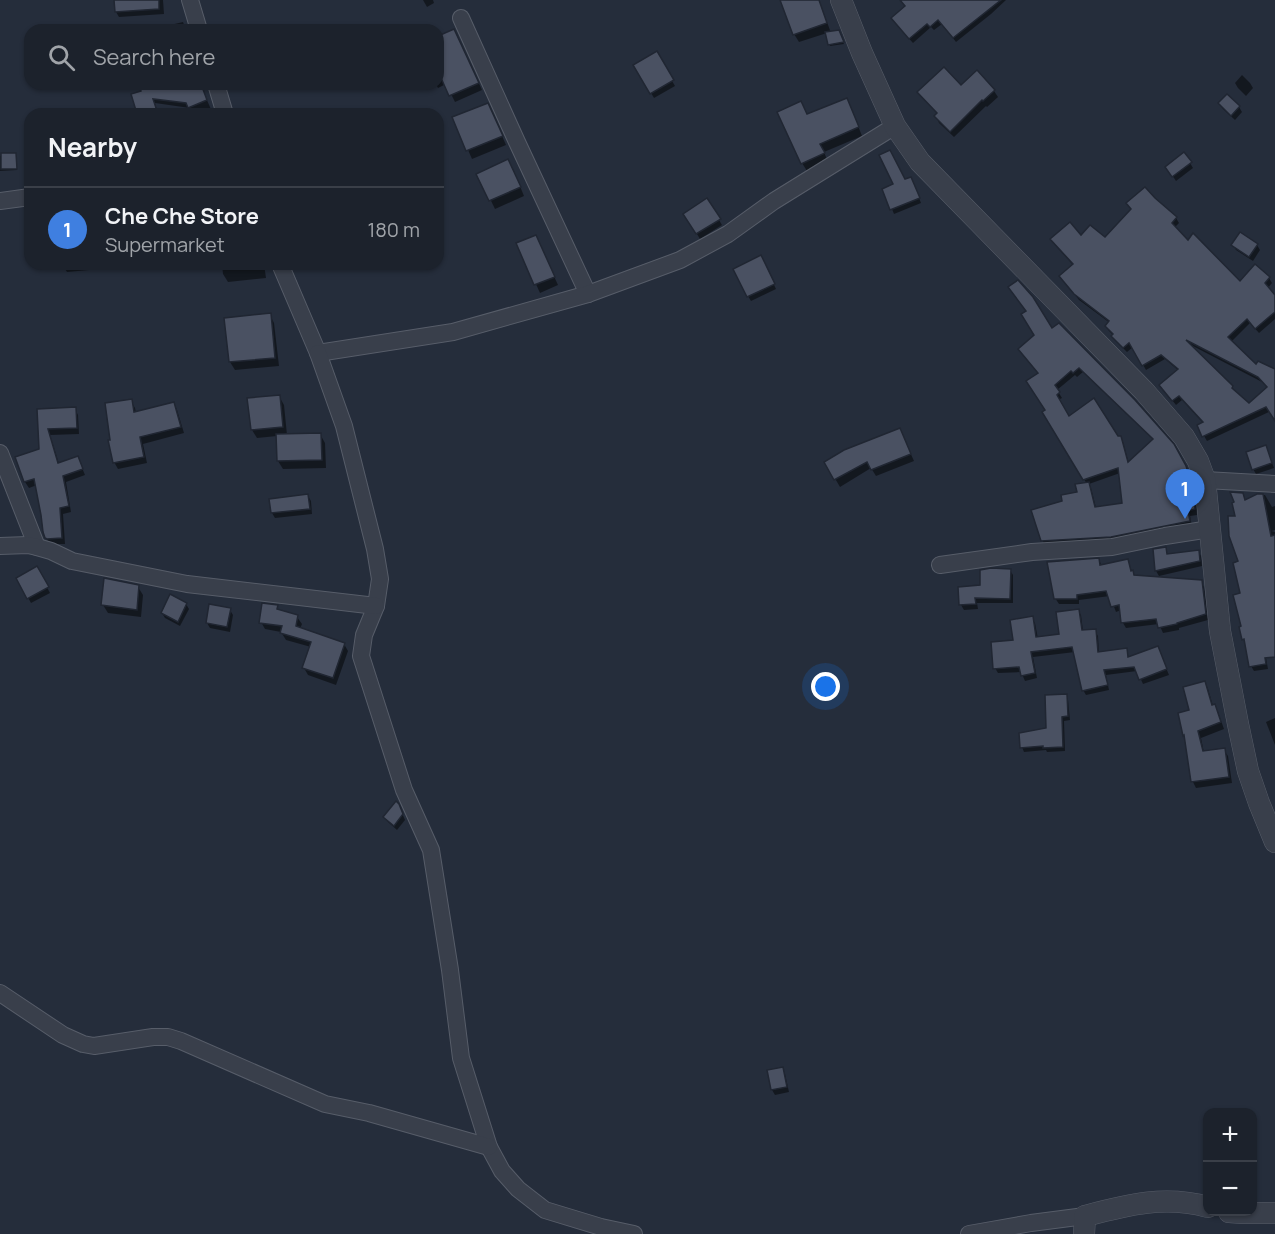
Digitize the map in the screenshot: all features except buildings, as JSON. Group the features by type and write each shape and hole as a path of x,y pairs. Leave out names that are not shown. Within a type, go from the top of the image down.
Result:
{"street":[{"path":"190,0 197,24"},
{"path":"841,0 895,126 920,162 1144,391 1184,437 1198,461 1205,480 1220,631 1238,724 1248,771 1275,842"},
{"path":"460,18 588,294"},
{"path":"218,90 223,108"},
{"path":"318,353 453,332 588,294 680,260 728,234 774,201 895,126"},
{"path":"0,201 24,198"},
{"path":"283,270 318,353 344,426 375,549 380,579 376,606 364,635 361,656 404,790 431,850 450,970 460,1058 489,1147 502,1171 518,1189 545,1210 601,1227 634,1234"},
{"path":"0,453 37,547"},
{"path":"1205,480 1275,484"},
{"path":"940,565 1032,552 1112,547 1210,529"},
{"path":"0,546 28,545 51,551 72,561 187,584 376,606"},
{"path":"0,993 63,1035 83,1044 94,1046 153,1037 168,1037 325,1104 369,1113 489,1147"},
{"path":"969,1234 1031,1223 1084,1225 1146,1202 1190,1202 1203,1206"},
{"path":"1257,1214 1275,1213"}],"place":[{"name":"Che Che Store","path":"1185,519"}]}
